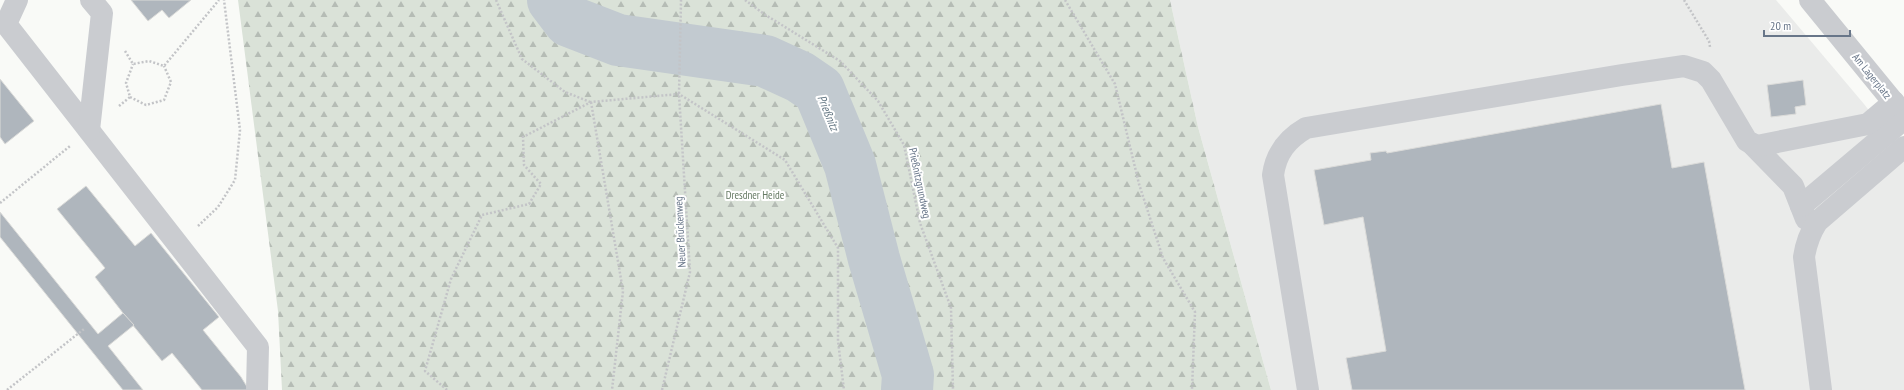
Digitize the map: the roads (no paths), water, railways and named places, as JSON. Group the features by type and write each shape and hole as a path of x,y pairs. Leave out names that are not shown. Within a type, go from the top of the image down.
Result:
{"street":[{"path":"17,0 6,24 258,347 257,390"},
{"name":"Am Lagerplatz","path":"1810,0 1900,108"},
{"path":"89,130 96,6"},
{"path":"1308,390 1273,175 1276,160 1281,150 1298,133 1306,128 1684,66 1703,72 1712,80 1747,141 1752,144 1793,186 1811,231"},
{"path":"1752,144 1764,145 1868,124 1900,108"},
{"path":"1801,206 1900,108"},
{"path":"1821,390 1804,257 1811,231 1817,222 1904,147"}],"waterway":[{"name":"Prießnitz","path":"553,0 569,21 618,40 765,61 800,77 819,90 850,165 874,259 908,375 907,390"}],"park label":[{"name":"Dresdner Heide","path":"755,195"}]}
